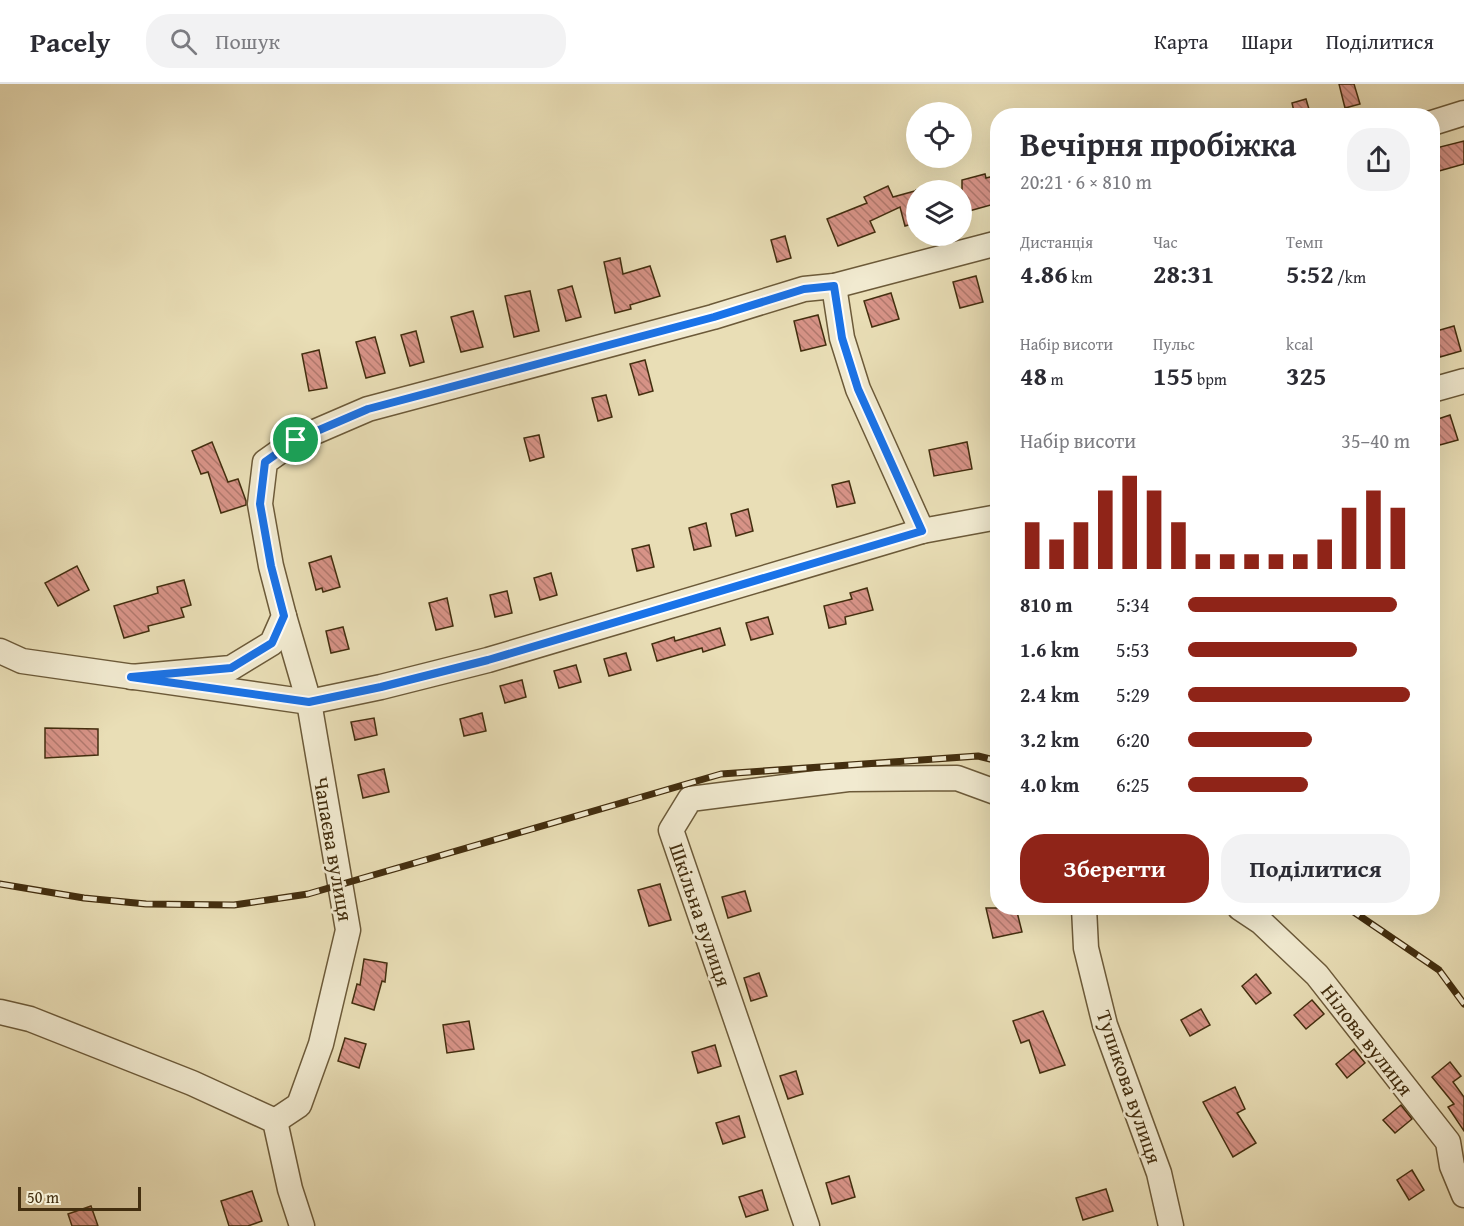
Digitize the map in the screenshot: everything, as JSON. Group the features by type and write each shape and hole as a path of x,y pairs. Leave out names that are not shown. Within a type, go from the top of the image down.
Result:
{"street":[{"path":"1440,120 1464,113"},
{"name":"Чапаєва вулиця","path":"275,1122 299,1105 321,1044 348,930 309,702 271,566 260,504 265,462 296,440 368,409 714,317 804,289 834,286 990,245"},
{"path":"834,286 842,338 858,389 922,531"},
{"path":"1440,388 1464,381"},
{"path":"0,651 22,661 309,702 381,687 488,660 922,531 990,519"},
{"path":"131,677 231,668 272,643 284,616"},
{"name":"Шкільна вулиця","path":"807,1226 671,830 690,799 848,778 957,778 990,790"},
{"name":"Тупикова вулиця","path":"1083,915 1086,948 1105,1025 1159,1173 1171,1226"},
{"name":"Нілова вулиця","path":"1250,915 1261,922 1317,975 1448,1142 1452,1166 1464,1195"},
{"path":"0,1012 30,1019 181,1079 275,1122 290,1189 302,1226"}],"building":[{"path":"1339,84 1354,84 1360,104 1345,108"},
{"path":"1306,99 1309,108 1293,108 1292,103"},
{"path":"1464,141 1464,164 1440,171 1440,147"},
{"path":"985,174 986,178 990,177 990,205 972,210 972,180 962,180"},
{"path":"888,186 893,197 906,194 906,226 900,207 870,221 875,232 838,246 827,219 867,203 864,197"},
{"path":"785,236 791,258 777,262 771,240"},
{"path":"620,258 623,274 650,266 660,296 630,305 631,309 615,313 604,262"},
{"path":"976,276 983,302 960,308 953,282"},
{"path":"572,286 581,317 566,321 558,290"},
{"path":"530,291 539,331 514,337 505,296"},
{"path":"891,293 899,319 872,327 864,301"},
{"path":"473,311 483,347 461,352 451,317"},
{"path":"818,315 826,345 801,351 794,321"},
{"path":"1454,326 1461,351 1440,357 1440,330"},
{"path":"416,331 424,362 410,366 401,335"},
{"path":"375,337 385,373 366,378 356,342"},
{"path":"319,350 327,388 309,391 302,354"},
{"path":"645,360 653,391 639,395 630,364"},
{"path":"606,395 612,417 598,421 592,398"},
{"path":"1450,415 1458,440 1440,445 1440,418"},
{"path":"539,435 544,457 530,461 524,438"},
{"path":"212,442 228,482 238,479 246,505 221,513 208,472 201,474 192,451"},
{"path":"967,442 972,469 934,476 929,450"},
{"path":"849,481 855,503 837,507 832,485"},
{"path":"748,509 753,531 736,536 731,514"},
{"path":"706,523 711,546 694,550 689,528"},
{"path":"649,545 654,567 637,571 632,549"},
{"path":"331,556 340,587 323,592 322,588 316,590 309,563"},
{"path":"77,566 89,590 58,606 45,583"},
{"path":"551,573 557,595 540,600 534,578"},
{"path":"184,580 191,605 181,608 184,617 148,626 149,631 124,638 114,606 158,593 157,587"},
{"path":"867,588 873,610 845,617 846,624 829,628 824,606 852,599 850,593"},
{"path":"507,591 512,613 495,617 490,595"},
{"path":"447,598 453,626 436,630 429,603"},
{"path":"768,617 773,634 751,640 746,623"},
{"path":"343,627 349,649 331,653 326,631"},
{"path":"720,628 725,645 703,652 702,648 657,661 652,644 674,637 675,641"},
{"path":"626,653 631,670 609,676 604,659"},
{"path":"576,665 581,682 559,688 554,671"},
{"path":"522,680 526,697 505,703 500,686"},
{"path":"482,713 486,731 464,736 460,719"},
{"path":"374,718 377,735 355,740 351,722"},
{"path":"45,728 98,729 98,755 45,758"},
{"path":"384,769 389,792 363,798 358,775"},
{"path":"660,884 671,920 649,926 638,890"},
{"path":"745,891 751,911 728,918 722,897"},
{"path":"986,908 990,908 990,915 1018,915 1022,932 993,938"},
{"path":"364,959 387,963 385,982 382,981 374,1010 352,1003 357,984 360,985"},
{"path":"759,973 767,996 751,1001 744,978"},
{"path":"1256,974 1271,993 1256,1004 1242,986"},
{"path":"1312,1000 1324,1014 1306,1029 1294,1015"},
{"path":"1201,1009 1210,1025 1190,1036 1181,1020"},
{"path":"1043,1011 1065,1065 1040,1073 1029,1040 1021,1043 1013,1021"},
{"path":"469,1021 474,1049 447,1053 443,1025"},
{"path":"345,1038 366,1044 359,1068 338,1061"},
{"path":"715,1045 721,1066 698,1073 692,1052"},
{"path":"1354,1049 1365,1063 1347,1078 1336,1064"},
{"path":"1450,1062 1461,1076 1453,1082 1464,1097 1464,1131 1448,1107 1454,1104 1432,1077"},
{"path":"796,1071 803,1094 788,1099 780,1076"},
{"path":"1235,1087 1245,1109 1237,1113 1256,1143 1233,1157 1203,1102"},
{"path":"1401,1105 1412,1119 1395,1133 1383,1120"},
{"path":"739,1116 745,1137 723,1144 716,1123"},
{"path":"1412,1170 1424,1190 1409,1200 1397,1180"},
{"path":"849,1176 855,1197 832,1204 826,1183"},
{"path":"1106,1189 1113,1211 1083,1220 1076,1198"},
{"path":"762,1190 768,1210 746,1217 739,1197"},
{"path":"252,1191 262,1221 248,1226 229,1226 221,1201"},
{"path":"91,1206 98,1226 72,1226 68,1214"}],"railway":[{"path":"0,884 84,898 146,904 234,905 308,894 721,774 978,756 990,759"},
{"path":"1358,915 1439,970 1464,1004"}],"route":[{"path":"834,286 842,338 858,389 922,531 488,660 381,687 309,702 131,677 231,668 272,643 284,616 271,566 260,504 265,462 296,440 368,409 714,317 804,289 834,286"}]}
